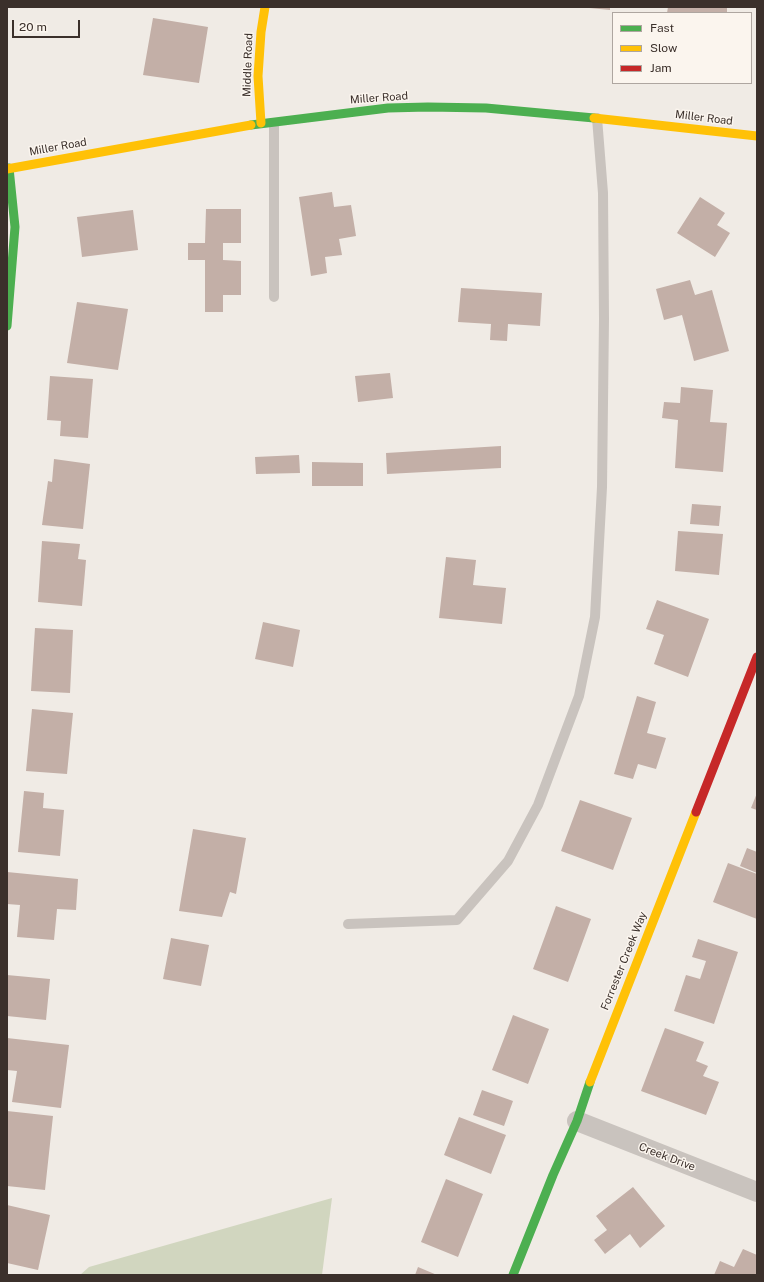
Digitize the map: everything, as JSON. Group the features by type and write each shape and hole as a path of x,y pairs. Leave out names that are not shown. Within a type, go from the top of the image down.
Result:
{"street":[{"name":"Middle Road","path":"261,123 258,76 261,32 265,7"},
{"name":"Miller Road","path":"8,168 261,123 274,123 359,111 428,107 486,108 597,118 757,136"},
{"path":"7,326 16,227 8,168"},
{"name":"Forrester Creek Way","path":"513,1275 553,1175 577,1122 593,1072 757,657"},
{"name":"Creek Drive","path":"577,1122 757,1192"}],"lane":[{"path":"348,924 457,920 508,861 538,805 578,696 595,617 602,487 604,280 603,193 597,118"},
{"path":"274,123 274,297"}],"green space":[{"path":"332,1198 322,1275 80,1275 89,1267"}],"building":[{"path":"579,7 610,7 610,10"},
{"path":"668,7 727,7 727,12 667,12"},
{"path":"153,18 208,27 199,83 143,75"},
{"path":"332,192 334,207 351,205 356,236 339,239 342,255 325,257 327,273 311,276 299,197"},
{"path":"700,197 725,213 717,225 730,233 715,257 677,233"},
{"path":"206,209 241,209 241,243 223,243 223,260 241,261 241,295 223,295 223,312 205,312 205,260 188,260 188,243 205,243"},
{"path":"133,210 138,250 82,257 77,217"},
{"path":"690,280 695,295 712,290 729,351 694,361 682,315 664,320 656,289"},
{"path":"461,288 542,293 540,326 508,324 507,341 490,340 491,324 458,322"},
{"path":"77,302 128,309 118,370 67,363"},
{"path":"390,373 393,398 358,402 355,376"},
{"path":"50,376 93,379 88,438 60,436 61,421 47,420"},
{"path":"681,387 713,390 710,422 727,423 723,472 675,468 678,420 662,418 664,402 680,403"},
{"path":"501,446 501,468 387,474 386,453"},
{"path":"299,455 300,473 256,474 255,457"},
{"path":"54,459 90,464 83,529 42,525 48,481 52,482"},
{"path":"312,462 363,463 363,486 312,486"},
{"path":"692,504 721,506 719,526 690,524"},
{"path":"678,531 723,534 719,575 675,571"},
{"path":"42,541 80,544 78,559 86,560 82,606 38,602"},
{"path":"446,557 476,560 473,585 506,588 502,624 439,618"},
{"path":"657,600 709,619 688,677 654,664 664,635 646,629"},
{"path":"263,622 300,630 293,667 255,659"},
{"path":"35,628 73,630 70,693 31,691"},
{"path":"637,696 656,702 647,733 666,738 656,769 638,764 633,779 614,774"},
{"path":"32,709 73,713 67,774 26,771"},
{"path":"24,791 44,793 43,808 64,810 60,856 18,852"},
{"path":"757,793 757,810 751,808"},
{"path":"580,800 632,818 613,870 561,851"},
{"path":"193,829 246,838 236,894 230,892 222,917 179,911"},
{"path":"747,848 757,852 757,873 740,866"},
{"path":"728,863 757,874 757,919 713,902"},
{"path":"7,872 78,879 76,910 57,909 54,940 17,937 20,905 7,904"},
{"path":"556,906 591,919 568,982 533,969"},
{"path":"171,938 209,945 201,986 163,979"},
{"path":"698,939 738,952 714,1024 674,1011 686,975 700,979 706,961 692,957"},
{"path":"7,975 50,979 46,1020 7,1016"},
{"path":"513,1015 549,1029 528,1084 492,1070"},
{"path":"665,1028 704,1042 696,1061 708,1066 703,1076 719,1082 706,1115 641,1091"},
{"path":"7,1038 69,1045 61,1108 12,1102 17,1071 7,1070"},
{"path":"482,1090 513,1101 504,1126 473,1115"},
{"path":"7,1111 53,1116 45,1190 7,1186"},
{"path":"459,1117 506,1135 491,1174 444,1155"},
{"path":"446,1179 483,1194 458,1257 421,1242"},
{"path":"633,1187 665,1226 640,1248 630,1234 605,1254 594,1240 607,1230 596,1216"},
{"path":"7,1205 50,1215 38,1270 7,1263"},
{"path":"743,1249 757,1255 757,1275 714,1275 720,1261 734,1267"},
{"path":"418,1267 437,1275 415,1275"}],"traffic: fast":[{"path":"251,125 388,108 428,107 486,108 594,118"},
{"path":"7,326 15,227 9,168"},
{"path":"513,1275 553,1175 577,1121 590,1082"}],"traffic: slow":[{"path":"261,123 258,76 261,32 265,7"},
{"path":"594,118 757,136"},
{"path":"7,169 251,125"},
{"path":"590,1082 696,812"}],"traffic: jam":[{"path":"696,812 757,657"}]}
